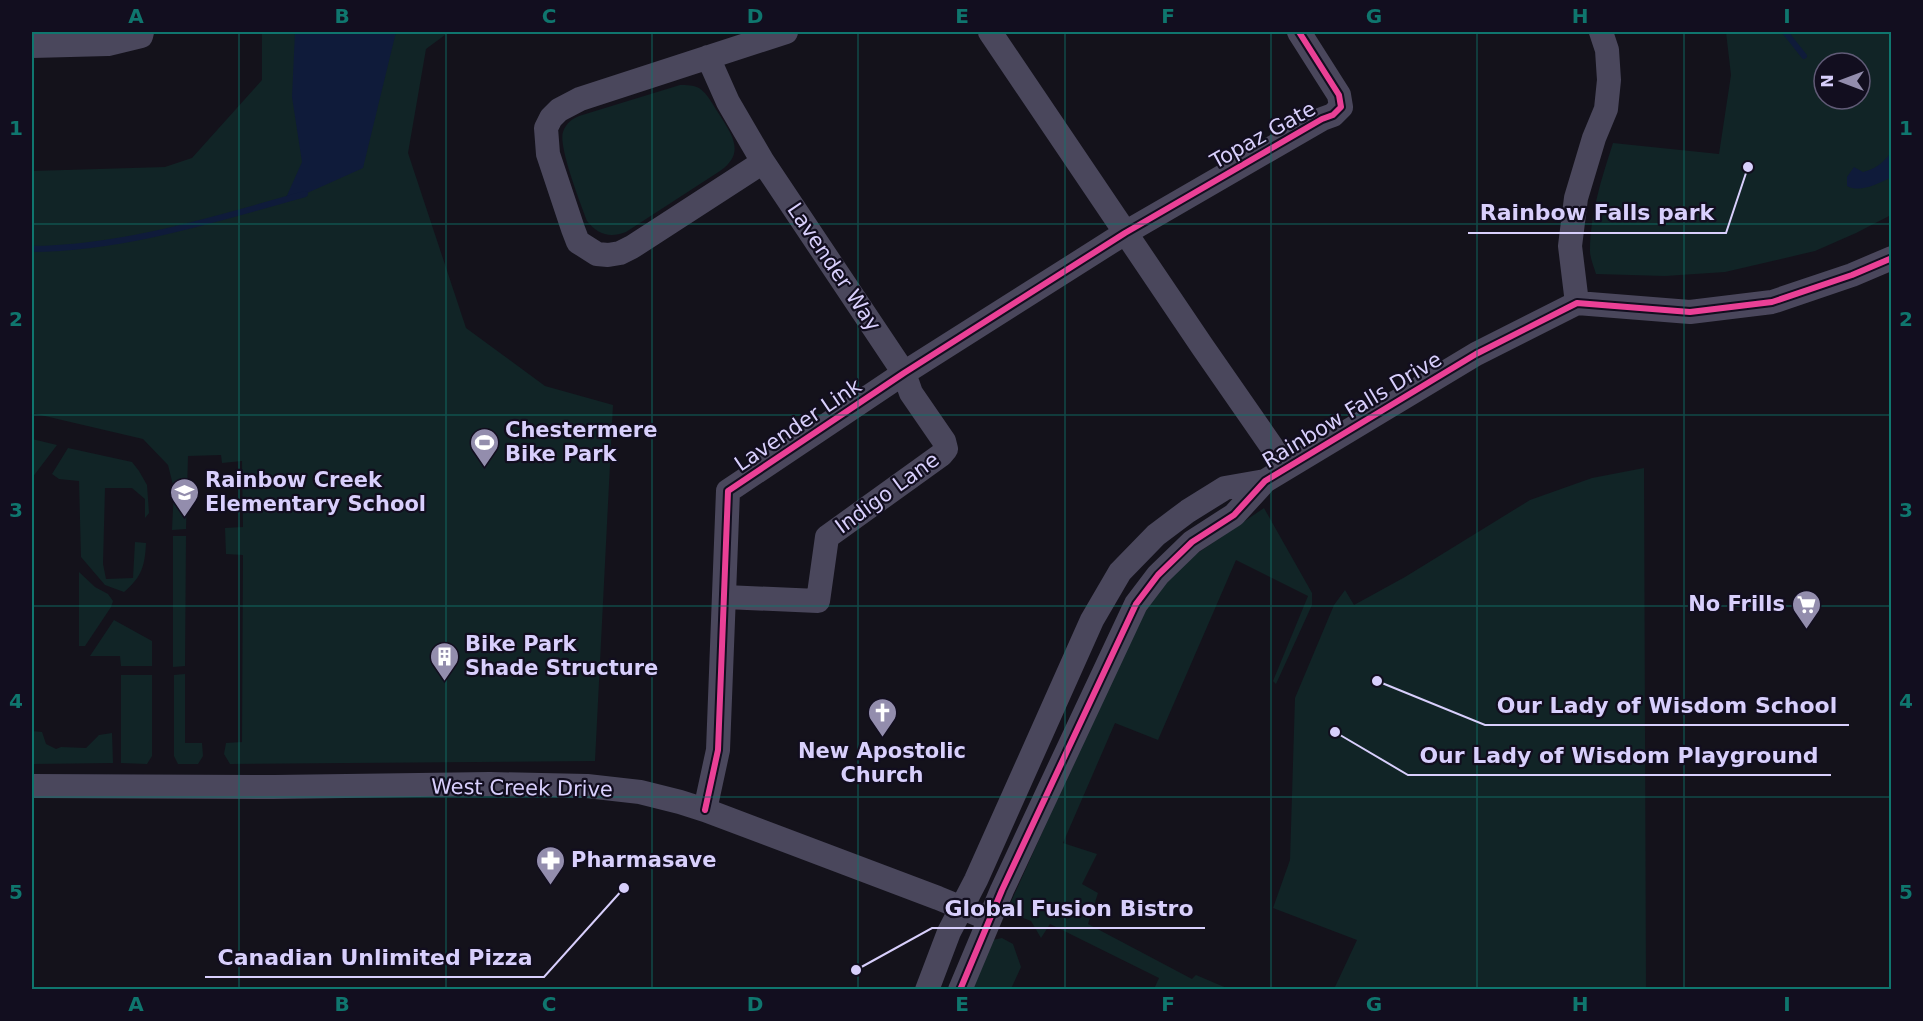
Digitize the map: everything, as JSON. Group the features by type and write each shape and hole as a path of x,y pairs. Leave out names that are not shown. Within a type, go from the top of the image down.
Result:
{"street":[{"path":"32,46 108,44 141,36 142,32"},
{"path":"763,162 632,247 620,253 597,254 578,242 548,153 546,128 550,118 559,110 580,99 786,32"},
{"path":"990,32 1286,467"},
{"name":"Topaz Gate","path":"1125,233 1322,119 1333,115 1341,107 1339,95 1299,32"},
{"path":"1601,32 1607,50 1609,80 1606,109 1594,138 1576,198 1570,246 1576,303 1690,312 1772,302 1852,275 1892,258"},
{"name":"Lavender Way","path":"708,57 728,102 763,162 904,373"},
{"name":"Lavender Link","path":"705,810 718,750 728,492 904,373 1125,233"},
{"name":"Rainbow Falls Drive","path":"960,990 989,919 1136,604 1158,575 1192,542 1234,515 1265,481 1286,467 1476,354 1576,303"},
{"name":"Indigo Lane","path":"725,597 818,601 827,537 941,455 946,449 944,441 911,393 904,373"},
{"name":"Rainbow Falls Drive","path":"927,990 945,942 976,880 1092,620 1120,572 1156,535 1188,511 1225,488 1265,481"},
{"name":"West Creek Drive","path":"32,786 274,787 490,784 587,786 640,792 705,810 989,919"}],"green space":[{"path":"262,32 449,32 426,49 408,153 466,328 545,386 613,405 595,761 230,764 224,754 226,743 242,742 243,555 226,554 225,528 243,527 242,461 222,463 221,455 188,456 186,529 172,530 174,489 168,465 143,439 32,413 32,171 165,167 192,158 262,80"},
{"path":"1726,32 1891,32 1891,215 1815,251 1725,272 1665,276 1596,274 1590,254 1592,223 1613,143 1719,154 1731,75"},
{"path":"680,85 697,87 708,96 732,137 735,151 733,157 720,171 626,232 610,235 600,232 587,221 575,190 562,139 564,129 579,116"},
{"path":"32,439 57,445 32,478"},
{"path":"68,448 132,462 147,485 149,513 145,518 145,499 132,488 105,488 103,564 106,579 133,578 135,542 146,543 145,558 139,576 124,592 105,585 81,557 79,481 59,479 52,474"},
{"path":"1644,468 1646,989 1334,989 1357,940 1273,908 1290,860 1295,698 1334,605 1345,590 1354,605 1405,577 1530,500 1592,478"},
{"path":"1264,508 1312,593 1312,605 1276,684 1273,681 1308,596 1236,560 1158,740 1115,723 1063,843 1097,854 1082,884 1098,893 1088,924 1192,979 1196,975 1229,989 1154,989 1159,978 1050,924 1041,938 1031,921 1018,916 1010,904 1139,617 1165,581 1196,554"},
{"path":"173,536 186,536 185,666 173,667"},
{"path":"79,572 95,587 108,594 113,601 85,646 79,646"},
{"path":"114,620 152,641 152,666 121,666 120,656 90,656"},
{"path":"185,674 185,743 202,743 203,756 198,764 178,764 174,756 174,675"},
{"path":"121,675 152,675 152,756 147,764 121,763"},
{"path":"32,731 42,732 46,744 56,749 61,747 86,748 99,735 112,733 113,763 32,764"},
{"path":"1002,938 1013,944 1021,967 1011,989 972,990 993,940"}],"water":[{"path":"295,32 396,32 363,168 305,194 285,200 302,162 292,97"},
{"path":"1891,152 1890,178 1863,188 1847,186 1847,177 1854,167 1863,172 1871,169"}],"waterway":[{"path":"1785,32 1804,56"},
{"path":"32,249 101,244 136,238 305,194"}],"cycle path":[{"path":"705,810 718,750 728,491 904,373 1125,233 1322,119 1333,115 1341,107 1339,95 1299,32"},
{"path":"960,990 1002,890 1136,604 1158,575 1192,542 1234,515 1265,481 1476,354 1577,303 1690,312 1772,302 1852,275 1892,258"}],"place":[{"name":"Rainbow Falls park","path":"1748,167"},
{"name":"Chestermere Bike Park","path":"484,468"},
{"name":"Rainbow Creek Elementary School","path":"184,518"},
{"name":"No Frills","path":"1806,630"},
{"name":"Our Lady of Wisdom School","path":"1377,681"},
{"name":"Bike Park Shade Structure","path":"444,682"},
{"name":"Our Lady of Wisdom Playground","path":"1335,732"},
{"name":"New Apostolic Church","path":"882,738"},
{"name":"Pharmasave","path":"550,886"},
{"name":"Canadian Unlimited Pizza","path":"624,888"},
{"name":"Global Fusion Bistro","path":"856,970"}]}
